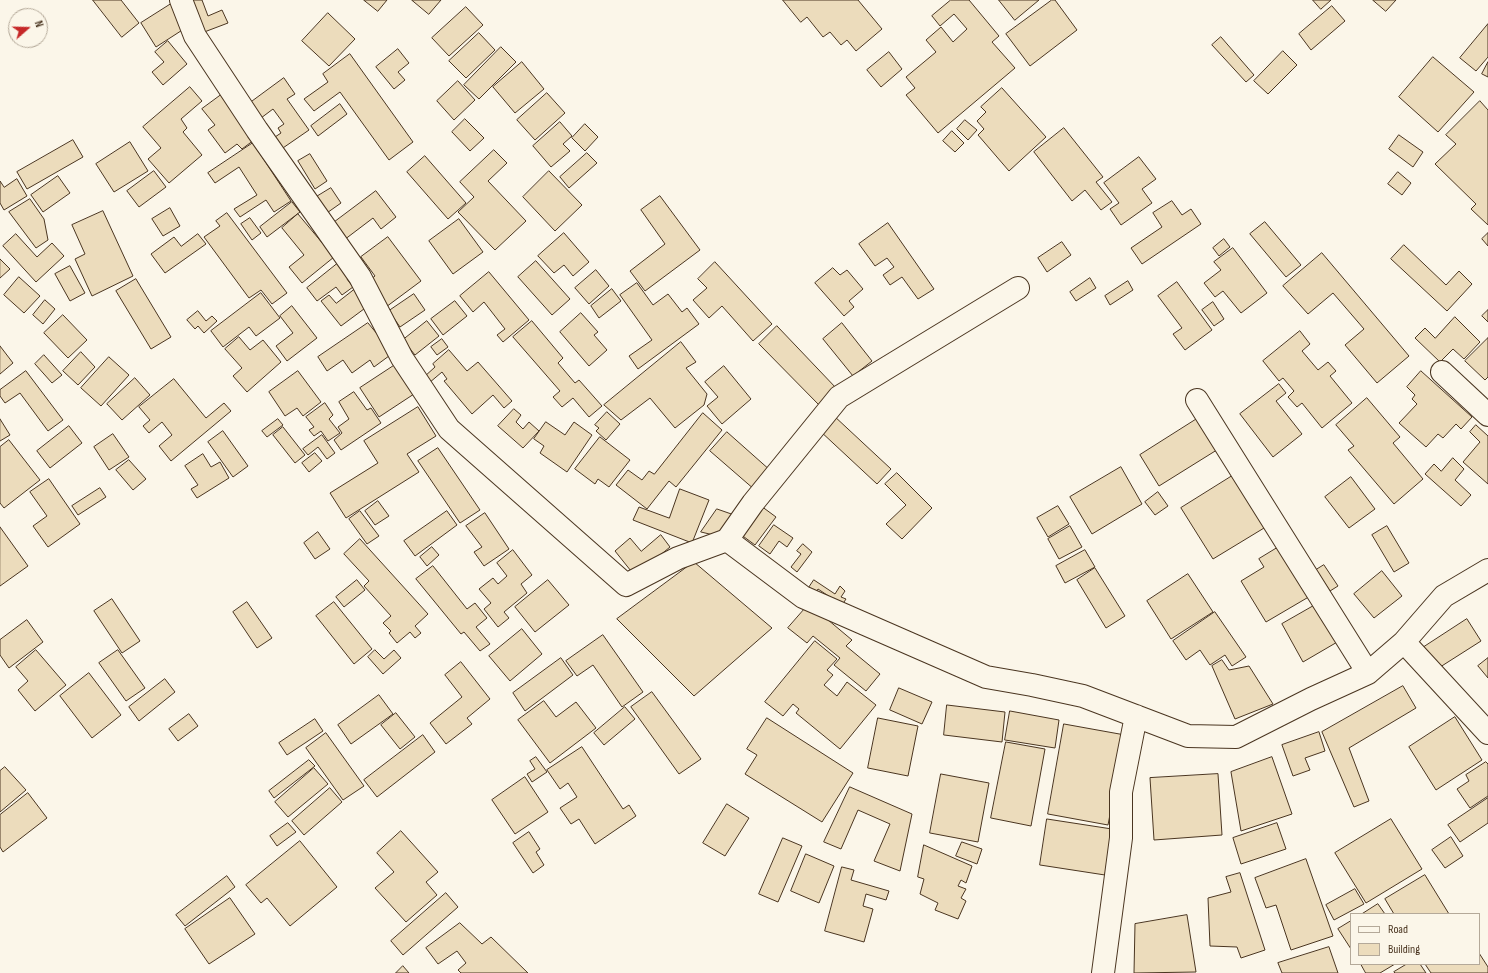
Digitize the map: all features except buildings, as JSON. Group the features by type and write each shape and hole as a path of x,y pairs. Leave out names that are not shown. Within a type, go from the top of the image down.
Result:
{"street":[{"path":"181,0 195,36 257,130 360,277 402,358 449,430 626,585 678,558 727,540 753,503 840,397 1018,288"},
{"path":"1442,372 1488,415"},
{"path":"1197,400 1368,673"},
{"path":"727,540 803,597 986,677 1083,696 1188,736 1236,737 1311,699 1368,673 1404,642 1444,596 1488,570"},
{"path":"1404,642 1488,732"},
{"path":"1103,973 1121,838 1121,792 1136,716"}]}
